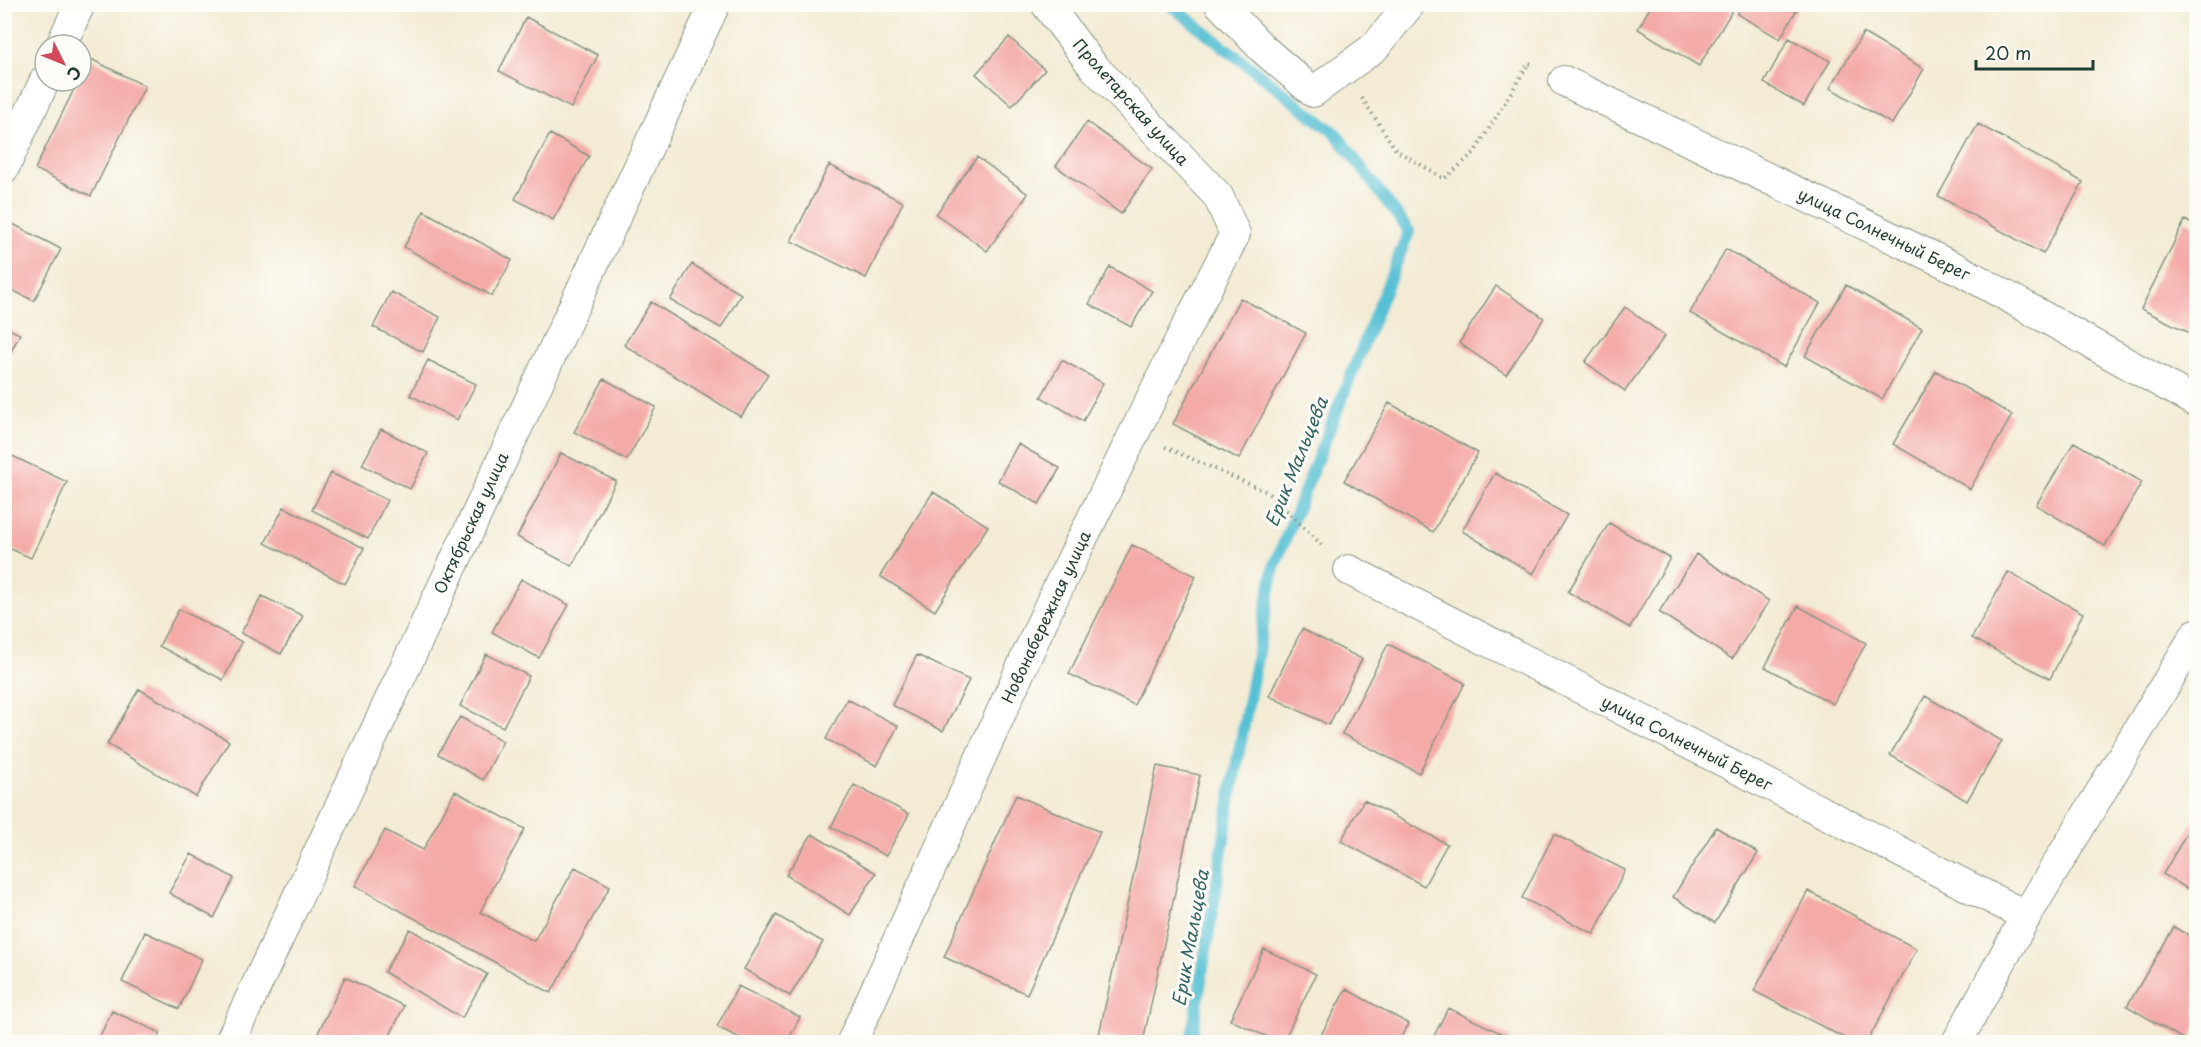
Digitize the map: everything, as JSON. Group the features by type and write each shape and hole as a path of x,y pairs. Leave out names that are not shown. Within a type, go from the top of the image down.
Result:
{"street":[{"path":"67,33 80,4"},
{"name":"Октябрьская улица","path":"230,1042 715,4"},
{"name":"Пролетарская улица","path":"1046,4 1093,66 1218,196"},
{"path":"1220,4 1263,49 1313,92 1375,47 1410,4"},
{"name":"улица Солнечный Берег","path":"1564,81 1960,270 2196,402"},
{"path":"4,168 39,93"},
{"name":"Новонабережная улица","path":"852,1042 1052,600 1235,234 1218,196"},
{"name":"улица Солнечный Берег","path":"1348,570 2026,916"},
{"path":"1957,1042 2026,916 2196,634"}],"path":[{"path":"1344,69 1396,150 1444,179 1474,153 1529,63 1564,81"},
{"path":"1134,433 1268,492 1314,537"}],"building":[{"path":"1652,4 1722,4 1732,11 1699,66 1638,29"},
{"path":"1742,4 1800,4 1780,39 1737,14"},
{"path":"526,17 598,55 571,108 499,71"},
{"path":"1863,33 1924,69 1892,124 1830,88"},
{"path":"1009,37 1045,70 1012,106 976,74"},
{"path":"1789,38 1830,61 1804,106 1764,83"},
{"path":"4,43 10,46 4,56"},
{"path":"93,60 145,86 91,196 35,169 72,93 93,93"},
{"path":"1087,122 1152,169 1121,214 1056,166"},
{"path":"1978,124 2083,182 2043,254 1938,196"},
{"path":"550,134 589,156 553,220 515,199"},
{"path":"977,157 1028,194 987,251 936,214"},
{"path":"829,165 903,202 866,278 791,241"},
{"path":"424,211 512,260 492,296 404,247"},
{"path":"2185,220 2196,226 2196,336 2141,309"},
{"path":"7,221 61,249 34,301 4,286 4,226"},
{"path":"1726,249 1820,303 1784,367 1690,313"},
{"path":"692,264 741,294 721,328 670,300"},
{"path":"1110,267 1152,291 1131,327 1089,304"},
{"path":"1846,285 1922,328 1882,399 1805,356"},
{"path":"1496,286 1544,318 1506,375 1459,343"},
{"path":"391,292 440,317 423,352 373,327"},
{"path":"1240,298 1306,333 1239,459 1173,424"},
{"path":"651,302 768,374 741,417 624,345"},
{"path":"1625,307 1665,336 1625,391 1585,362"},
{"path":"4,327 20,334 4,365"},
{"path":"428,360 476,384 457,420 410,395"},
{"path":"1062,360 1103,383 1083,421 1041,397"},
{"path":"1936,371 2012,415 1970,489 1893,444"},
{"path":"604,379 656,407 627,460 574,432"},
{"path":"1389,403 1478,453 1433,532 1344,481"},
{"path":"381,429 428,453 410,489 362,465"},
{"path":"2074,442 2142,482 2105,546 2036,505"},
{"path":"1018,444 1060,468 1039,504 998,481"},
{"path":"4,452 67,482 31,558 4,546"},
{"path":"561,453 616,481 572,566 517,537"},
{"path":"331,473 387,500 368,539 312,510"},
{"path":"1495,473 1567,515 1533,574 1462,531"},
{"path":"933,492 988,526 935,611 880,576"},
{"path":"284,507 364,548 345,584 265,543"},
{"path":"1609,523 1670,558 1630,628 1568,592"},
{"path":"1132,545 1196,576 1134,705 1069,674"},
{"path":"1696,554 1769,601 1732,659 1659,612"},
{"path":"2008,572 2083,613 2050,679 1972,638"},
{"path":"521,579 569,605 539,658 492,632"},
{"path":"262,596 303,616 281,654 241,633"},
{"path":"1798,606 1866,643 1833,704 1765,667"},
{"path":"179,609 242,642 223,680 159,646"},
{"path":"1302,629 1362,659 1329,725 1269,696"},
{"path":"1388,644 1465,683 1419,773 1342,734"},
{"path":"486,654 529,676 503,727 460,706"},
{"path":"917,655 969,680 943,731 892,705"},
{"path":"139,689 229,741 196,797 107,744"},
{"path":"1925,696 2002,741 1967,801 1890,755"},
{"path":"847,699 898,726 877,766 826,739"},
{"path":"460,717 503,741 483,780 438,754"},
{"path":"1157,766 1200,775 1143,1042 1132,1042 1099,1035"},
{"path":"854,785 909,814 886,856 831,827"},
{"path":"455,791 525,829 480,912 534,941 575,867 610,886 551,993 355,886 385,830 423,850"},
{"path":"1016,795 1100,832 1027,994 944,957"},
{"path":"1364,800 1447,844 1424,886 1341,841"},
{"path":"2196,817 2196,894 2163,874"},
{"path":"1716,827 1758,853 1715,923 1673,897"},
{"path":"812,834 876,873 850,915 786,875"},
{"path":"1554,834 1625,870 1594,934 1522,898"},
{"path":"191,854 234,878 214,918 169,893"},
{"path":"1808,891 1917,949 1867,1042 1852,1042 1754,991"},
{"path":"776,915 823,942 790,996 744,969"},
{"path":"2174,927 2196,940 2196,1027 2188,1042 2127,1006"},
{"path":"410,929 487,974 462,1018 384,972"},
{"path":"145,932 202,959 179,1009 122,982"},
{"path":"1264,949 1316,974 1283,1042 1230,1020"},
{"path":"345,977 404,1006 387,1042 337,1042 318,1033"},
{"path":"738,986 800,1017 787,1042 748,1042 717,1027"},
{"path":"1346,989 1409,1024 1398,1042 1317,1042"},
{"path":"1448,1008 1511,1038 1509,1042 1431,1042"},
{"path":"112,1011 161,1033 156,1042 97,1042"}],"waterway":[{"name":"Ерик Мальцева","path":"1169,4 1336,134 1409,231 1274,567 1233,783 1191,1042"}]}
